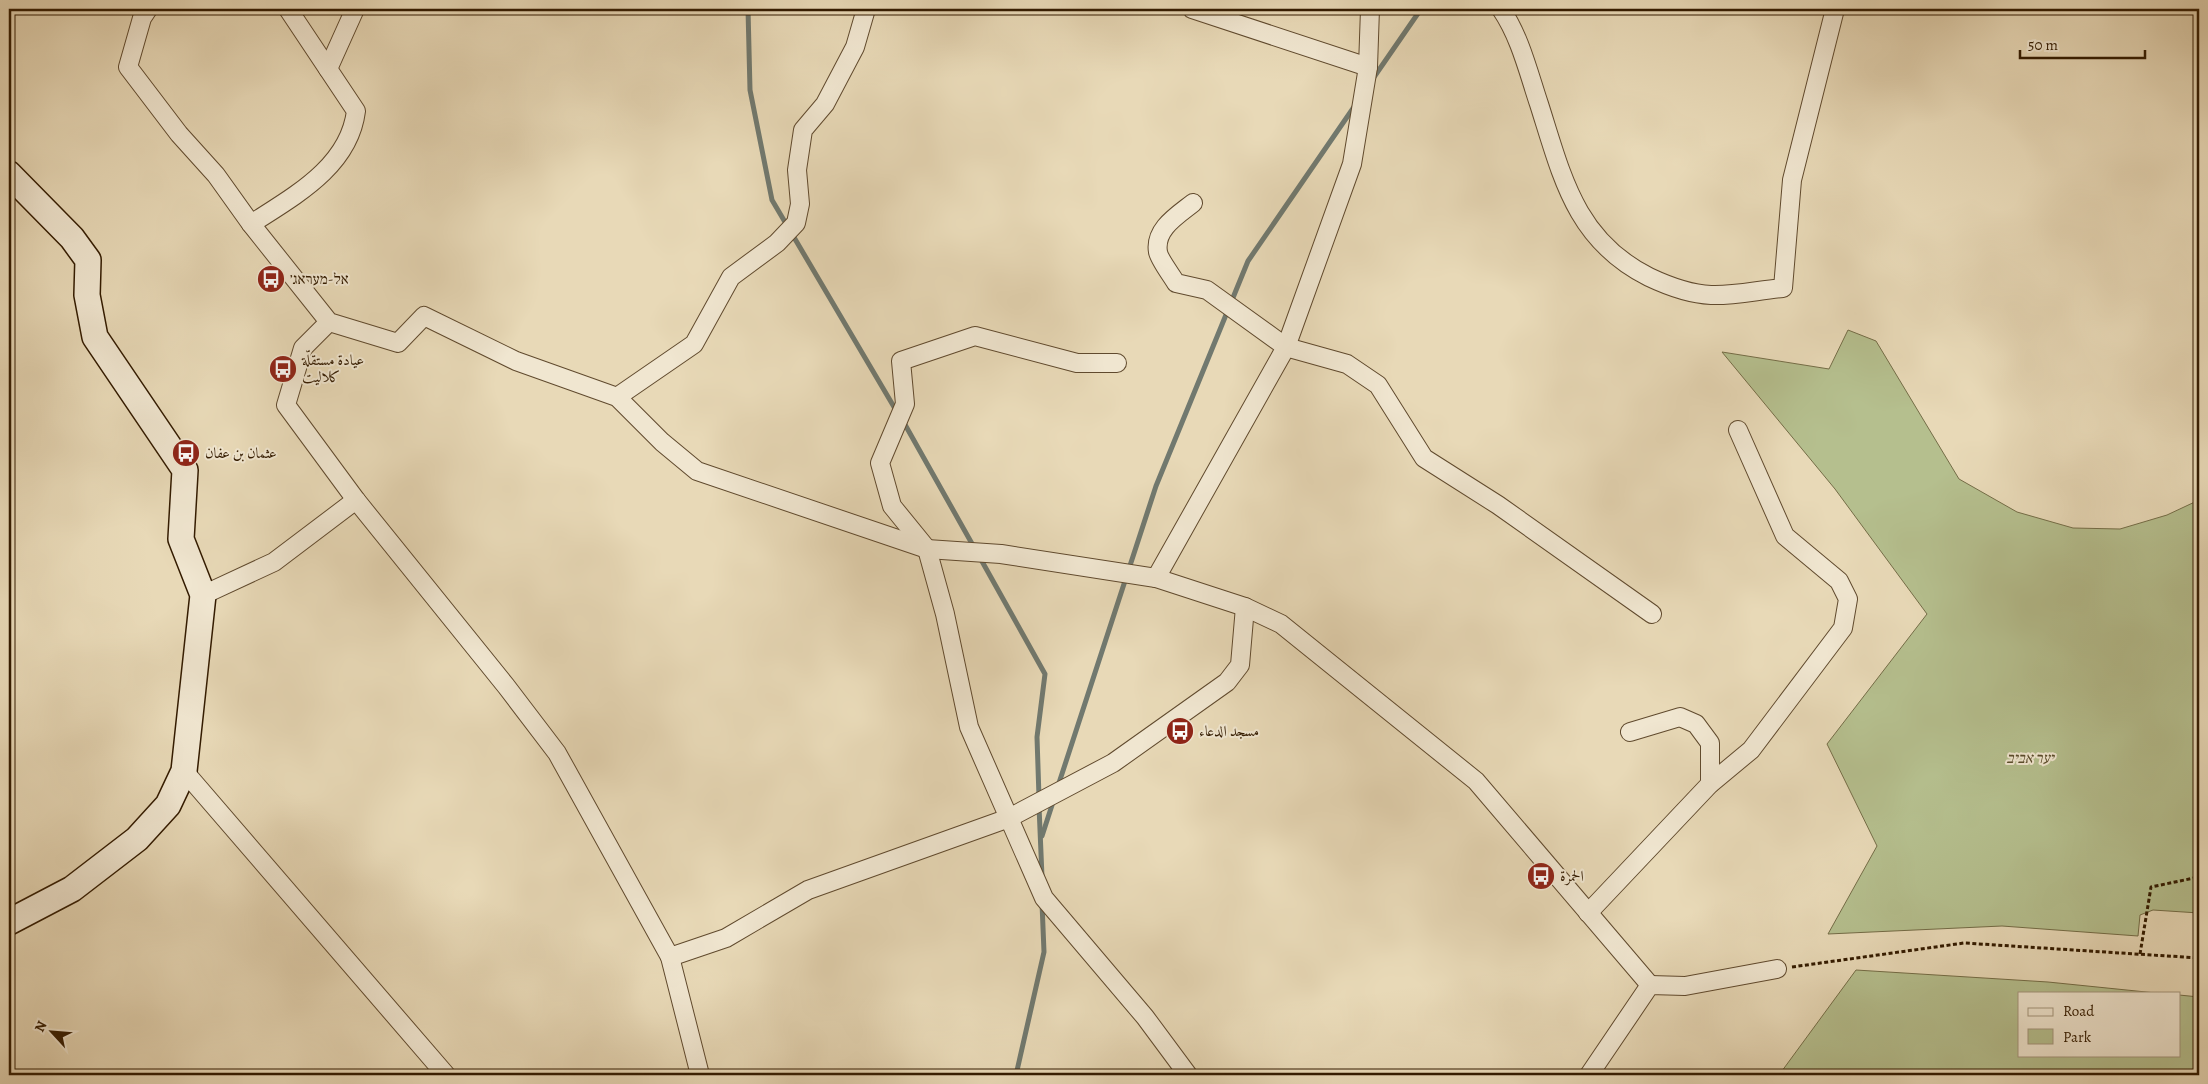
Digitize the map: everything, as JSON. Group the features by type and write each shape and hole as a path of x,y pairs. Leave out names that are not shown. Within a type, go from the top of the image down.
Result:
{"street":[{"path":"148,9 142,18 128,67 179,134 216,175 251,224 329,322 398,343 424,316 516,361 617,397 662,442 697,471 927,549 1001,554 1156,578 1245,607 1281,624 1476,781 1650,985 1685,986 1777,969"},
{"path":"251,224 306,187 331,166 354,127 356,111 288,9"},
{"path":"328,69 355,9"},
{"path":"1192,9 1368,67"},
{"path":"1156,578 1286,347 1352,164 1368,67 1370,9"},
{"path":"1501,9 1519,42 1564,183 1583,220 1603,246 1633,269 1670,287 1711,295 1783,288 1792,180 1834,9"},
{"path":"617,397 694,344 731,278 777,244 796,223 800,204 798,170 803,130 824,104 855,47 870,10"},
{"path":"9,922 72,889 138,838 168,805 184,770 202,595 181,539 185,470 95,337 87,294 88,260 72,238 10,177"},
{"path":"1193,204 1169,222 1160,236 1158,253 1176,283 1207,290 1286,347 1347,364 1378,385 1424,458 1498,505 1652,614"},
{"path":"329,322 303,348 286,405 356,500 506,686 557,753 670,957 700,1075"},
{"path":"1117,363 1077,363 975,336 901,361 904,404 880,463 892,506 927,549 946,614 969,727 1044,898 1145,1017 1188,1075"},
{"path":"1588,913 1710,784 1751,750 1843,628 1848,599 1839,581 1785,536 1738,430"},
{"path":"202,595 274,562 356,500"},
{"path":"670,957 726,938 808,890 1009,818 1113,763 1227,682 1240,665 1245,607"},
{"path":"1630,732 1680,717 1696,724 1710,743 1710,784"},
{"path":"184,770 446,1075"},
{"path":"1589,1075 1650,985"}],"path":[{"path":"2140,954 2151,887 2199,877"},
{"path":"1777,969 1964,943 2199,958"}],"green space":[{"name":"יער אביב","path":"1848,330 1876,341 1959,479 2017,512 2073,528 2120,529 2167,515 2199,500 2199,913 2153,910 2140,915 2138,936 2002,926 1828,934 1877,846 1827,744 1927,614 1835,489 1722,352 1829,369"},
{"path":"1856,970 2048,982 2146,992 2018,992 2018,1056 2180,1056 2180,995 2199,997 2199,1075 1779,1075"}],"waterway":[{"path":"748,9 750,90 772,200 897,412"},
{"path":"1372,80 1421,9"},
{"path":"1058,786 1156,486 1248,261 1356,104"},
{"path":"903,421 975,549"},
{"path":"979,556 1045,674 1037,737 1039,797"},
{"path":"1042,836 1054,799"},
{"path":"1039,806 1042,877"},
{"path":"1016,1075 1044,952 1042,903"}],"place":[{"name":"אל-מעראג׳","path":"271,279"},
{"name":"عيادة مستقلّة كلاليت","path":"283,369"},
{"name":"عثمان بن عفان","path":"186,453"},
{"name":"مسجد الدعاء","path":"1180,731"},
{"name":"الحمرة","path":"1541,876"}]}
